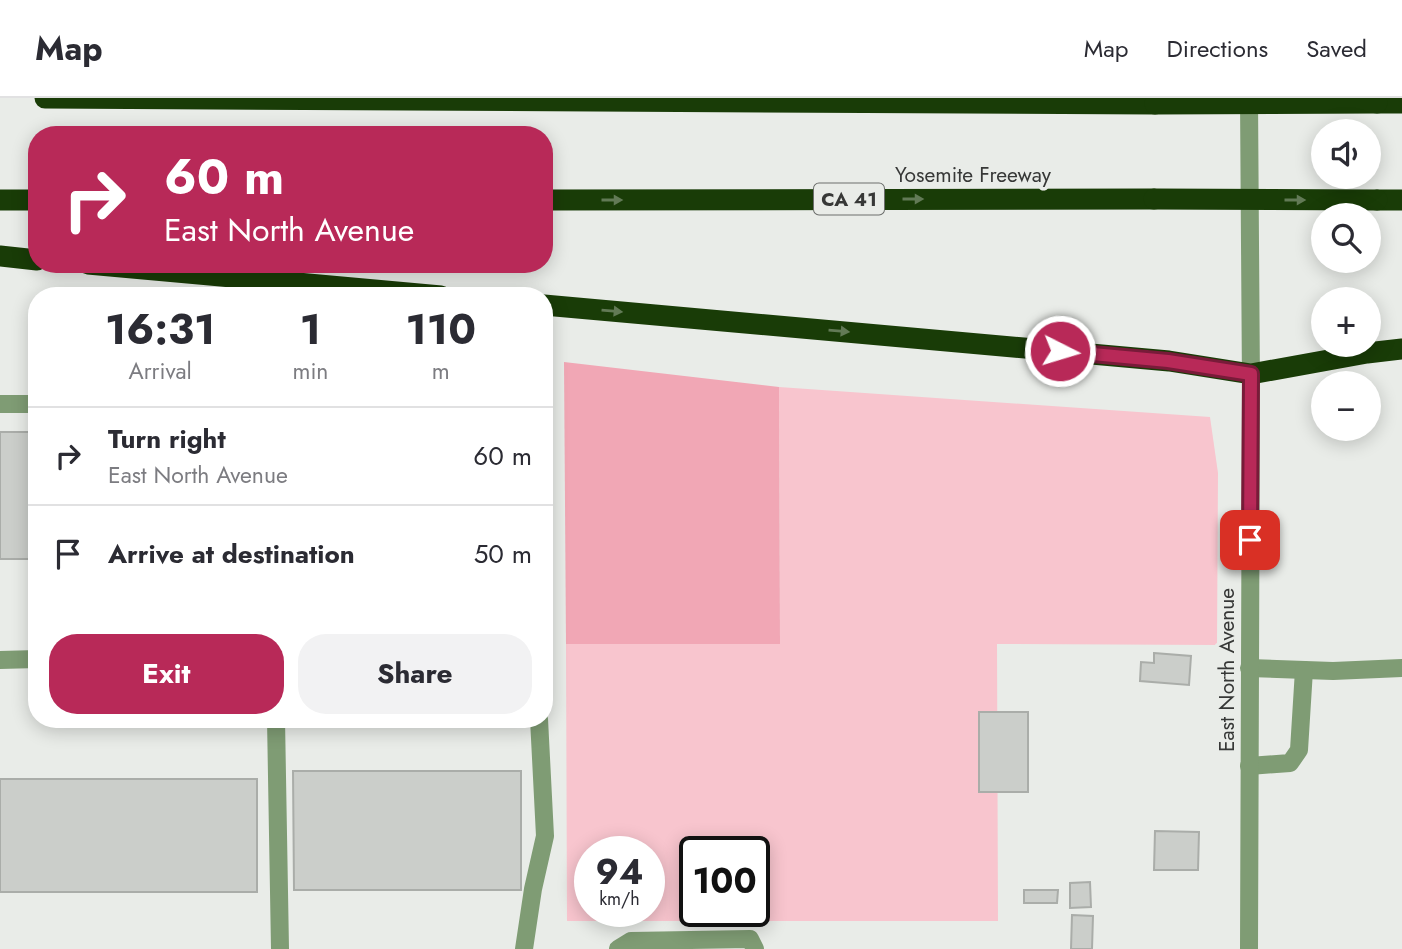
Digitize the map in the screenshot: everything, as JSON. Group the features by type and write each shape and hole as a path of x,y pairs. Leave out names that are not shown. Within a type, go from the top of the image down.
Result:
{"highway":[{"path":"45,98 1402,103"},
{"path":"0,200 28,200"},
{"name":"Yosemite Freeway","path":"553,200 1402,200"},
{"path":"0,256 28,259"},
{"path":"187,273 342,287"},
{"path":"553,306 1168,361 1251,374 1402,349"}],"street":[{"name":"East North Avenue","path":"1249,98 1249,949"},
{"path":"0,404 28,404"},
{"path":"0,660 28,659"},
{"path":"1250,668 1334,671 1402,667"},
{"path":"1249,766 1290,763 1299,750 1304,670"},
{"path":"276,728 280,949"},
{"path":"524,949 533,889 545,836 539,728"},
{"path":"618,949 631,941 750,939 755,949"}],"shaded area":[{"path":"564,362 779,387 780,644 566,644"},
{"path":"779,387 1210,417 1218,473 1217,645 997,644 998,921 770,921 770,836 679,836 679,921 665,921 665,836 574,836 574,921 567,921 566,644 780,644"}],"building":[{"path":"0,432 28,432 28,559 0,559"},
{"path":"1154,653 1191,656 1189,685 1140,681 1141,662 1154,663"},
{"path":"979,712 1028,712 1028,792 979,792"},
{"path":"293,771 521,771 521,890 294,890"},
{"path":"0,779 257,779 257,892 0,892"},
{"path":"1155,831 1199,832 1198,870 1154,870"},
{"path":"1090,882 1091,907 1070,908 1070,883"},
{"path":"1024,890 1058,890 1057,903 1024,903"},
{"path":"1072,915 1093,916 1092,949 1071,949"}],"route":[{"path":"1060,351 1168,361 1251,374 1250,540"}]}
